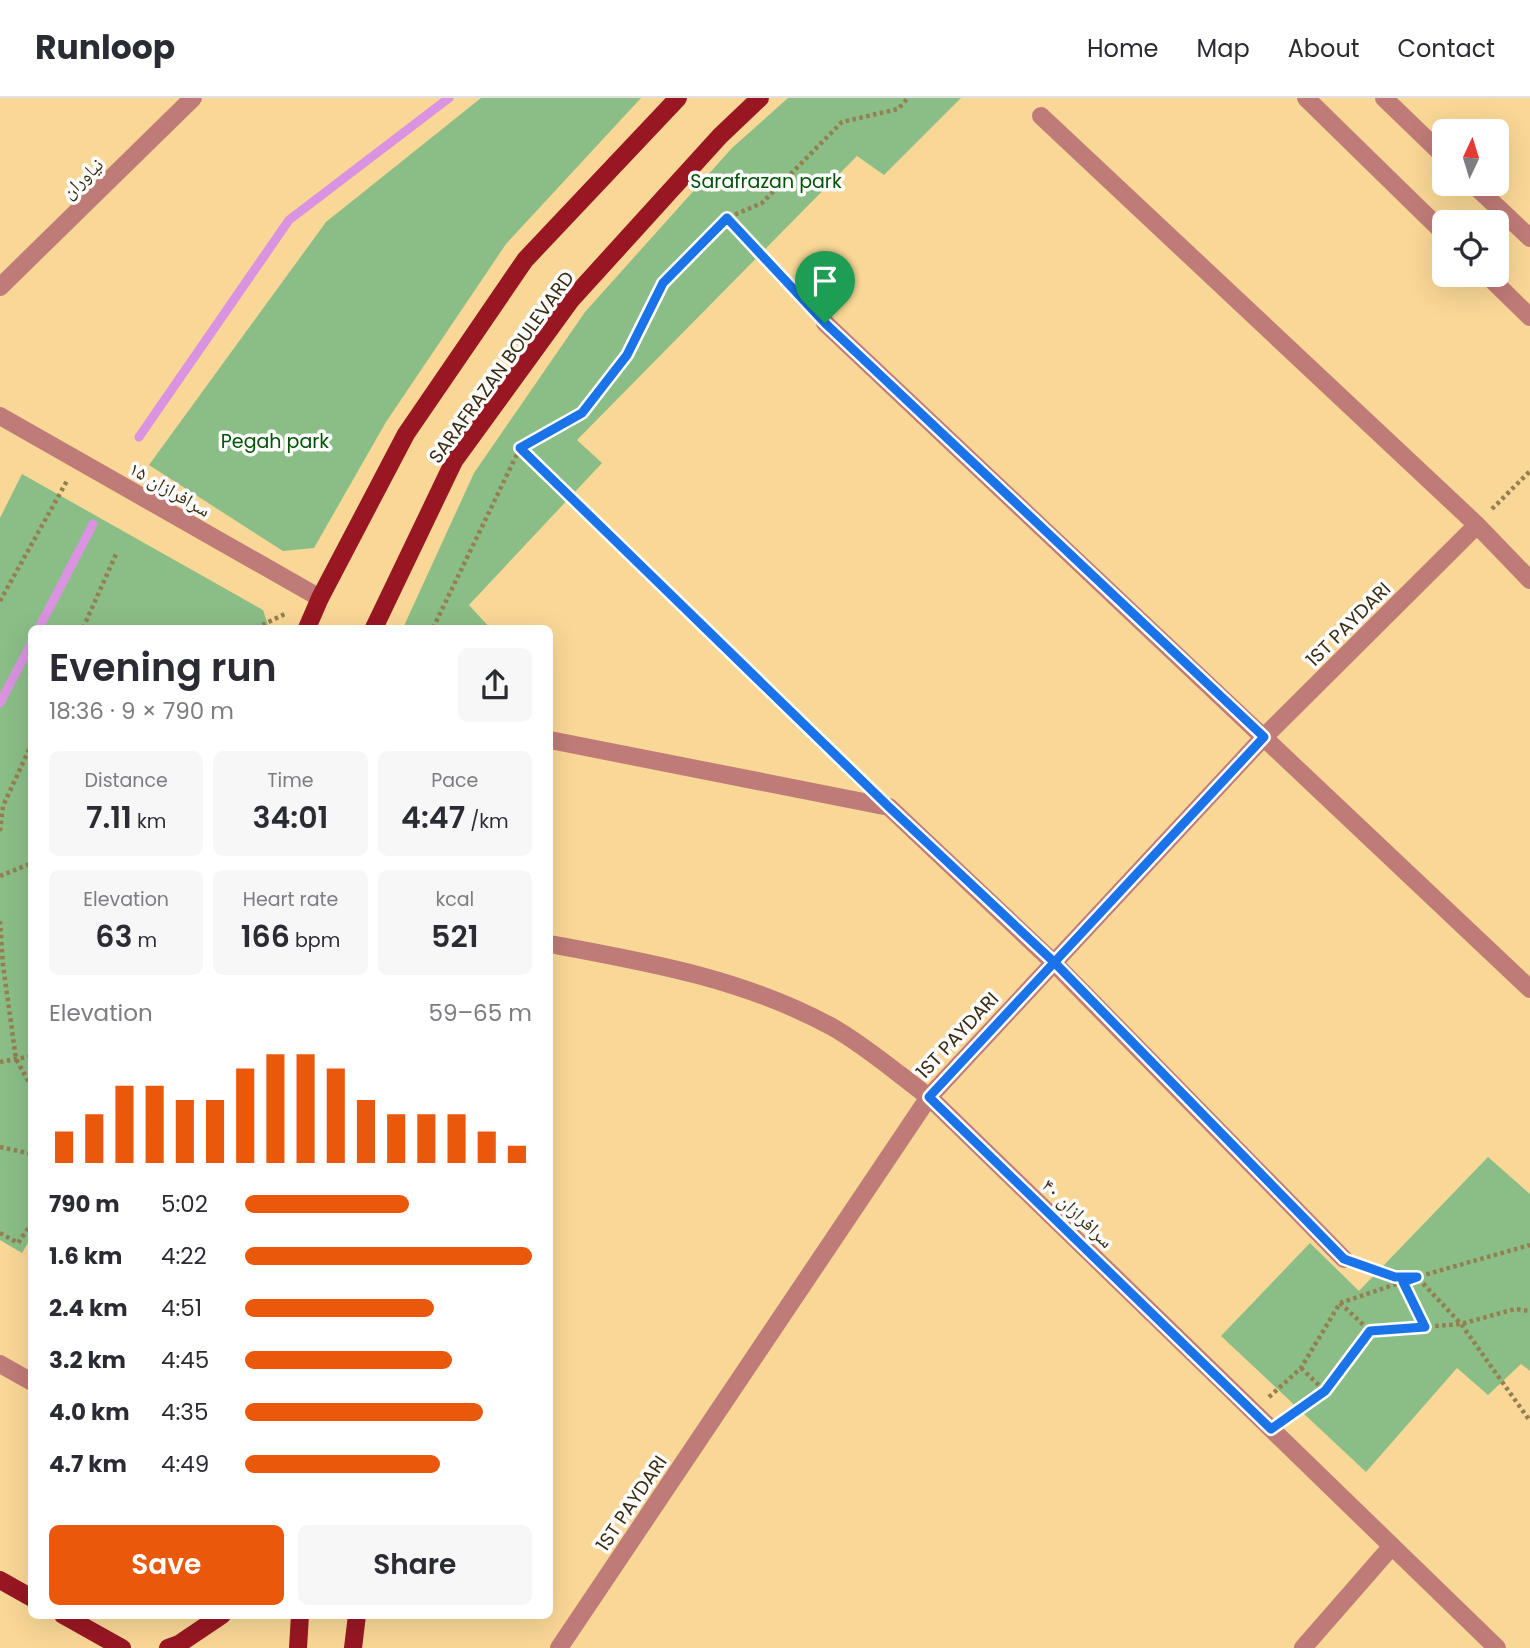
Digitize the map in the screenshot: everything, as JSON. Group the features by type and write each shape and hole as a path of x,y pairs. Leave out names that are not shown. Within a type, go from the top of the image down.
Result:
{"main road":[{"name":"SARAFRAZAN BOULEVARD","path":"308,625 406,434 525,260 678,98"},
{"name":"SARAFRAZAN BOULEVARD","path":"375,625 454,461 570,300 720,136 760,98"},
{"path":"0,1580 28,1596"},
{"path":"70,1619 122,1648"},
{"path":"168,1648 179,1644 216,1619"},
{"path":"298,1648 300,1619"},
{"path":"353,1648 357,1619"}],"street":[{"name":"نیاوران","path":"0,287 193,98"},
{"path":"1306,98 1432,221"},
{"path":"1384,98 1432,144"},
{"path":"1041,116 1476,525 1530,580"},
{"path":"1486,196 1530,238"},
{"path":"1499,287 1530,317"},
{"path":"825,323 1530,989"},
{"name":"سرافرازان ۱۵","path":"0,416 320,598"},
{"name":"1ST PAYDARI","path":"559,1648 929,1097 1264,737 1476,525"},
{"path":"553,741 889,807 1054,962 1344,1259"},
{"name":"سرافرازان ۴۰","path":"553,945 658,964 754,990 835,1029 929,1097 1497,1648"},
{"path":"0,1364 28,1380"},
{"path":"1303,1648 1392,1546"}],"path":[{"path":"434,625 520,448 582,413 627,355 663,283 727,218 762,202 842,122 898,109 908,98"},
{"path":"727,218 825,323"},
{"path":"520,448 859,778"},
{"path":"0,601 78,461"},
{"path":"1476,525 1530,471"},
{"path":"84,625 117,552"},
{"path":"0,831 3,806 28,752"},
{"path":"0,876 28,865"},
{"path":"0,921 2,965 16,1059 28,1081"},
{"path":"0,1062 28,1057"},
{"path":"0,1147 28,1153"},
{"path":"0,1233 18,1243 28,1229"},
{"path":"1252,1411 1301,1368 1340,1303 1417,1277 1530,1245"},
{"path":"1344,1259 1395,1277 1417,1277 1461,1324 1530,1421"},
{"path":"1403,1282 1425,1327"},
{"path":"1340,1303 1370,1331 1461,1324 1515,1309 1530,1311"},
{"path":"1271,1429 1325,1391 1370,1331"},
{"path":"1301,1368 1325,1391"}],"green space":[{"name":"Pegah park","path":"481,98 641,98 506,244 386,422 314,548 283,551 149,465 326,222"},
{"name":"Sarafrazan park","path":"788,98 961,98 884,175 857,156 577,440 602,463 469,605 487,625 404,625 474,473 585,312 732,148"},
{"path":"22,474 263,610 268,625 28,625 28,1243 22,1253 0,1240 0,518"},
{"path":"1488,1157 1530,1194 1530,1371 1521,1364 1488,1395 1457,1368 1366,1472 1221,1336 1310,1243 1359,1291"}],"waterway":[{"path":"139,437 289,220 449,98"},
{"path":"41,625 93,524"},
{"path":"0,703 28,650"}],"route":[{"path":"825,323 727,218 663,283 627,355 582,413 520,448 889,807 1054,962 1344,1259 1395,1277 1417,1277 1403,1282 1425,1327 1370,1331 1325,1391 1271,1429 929,1097 1054,962 1264,737 825,323"}]}
